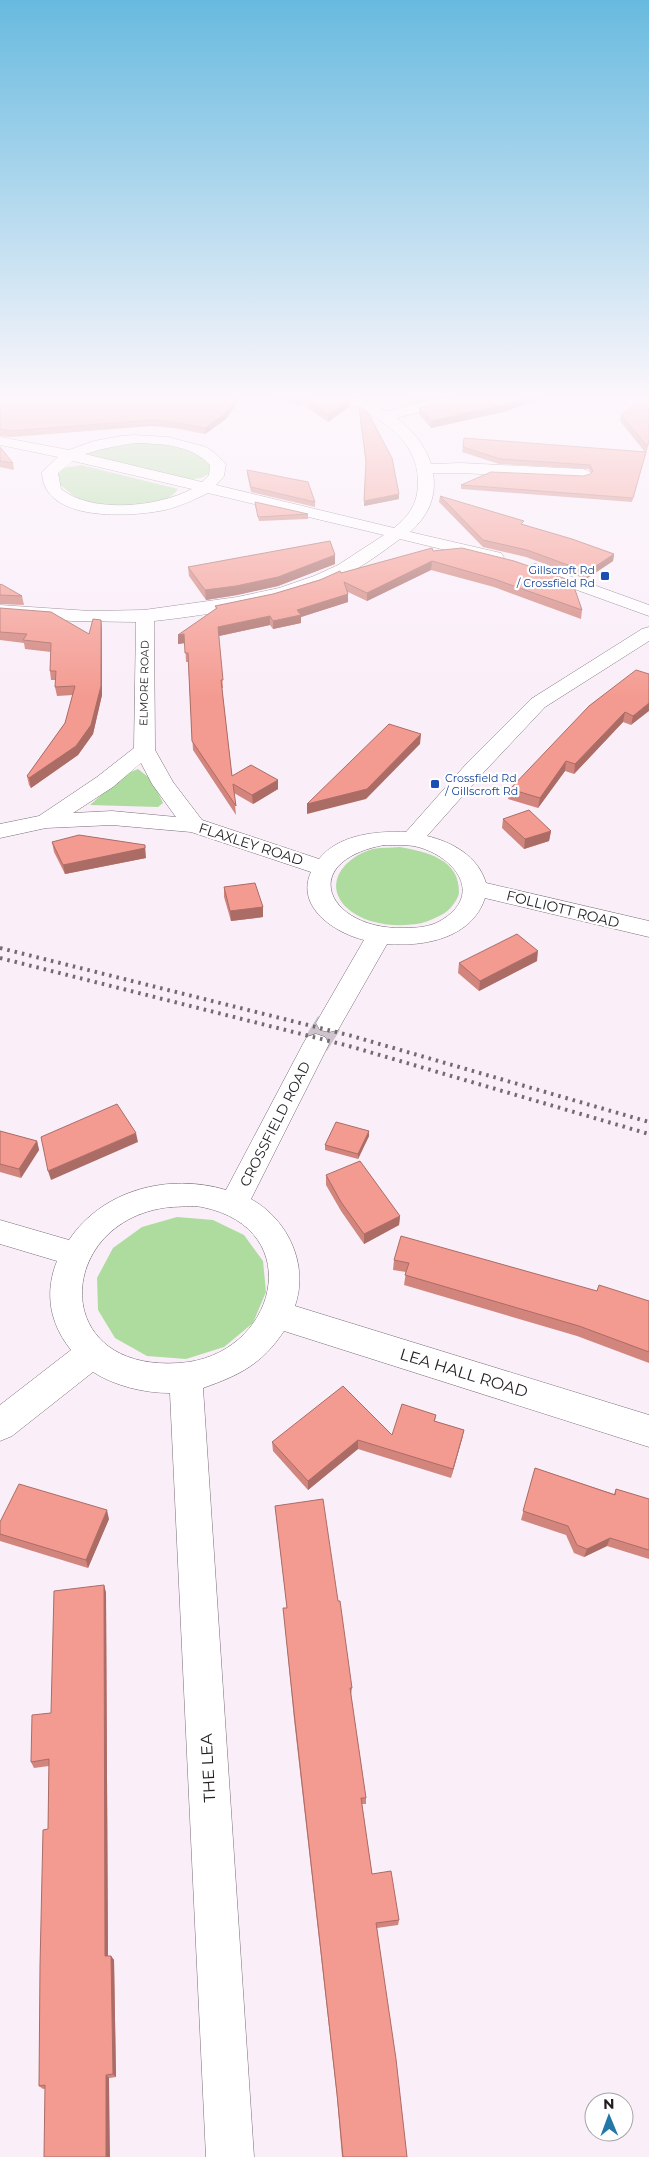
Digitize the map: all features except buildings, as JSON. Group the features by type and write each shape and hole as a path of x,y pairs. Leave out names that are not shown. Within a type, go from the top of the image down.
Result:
{"street":[{"path":"61,496 74,503 115,510 161,507 191,496"},
{"path":"236,496 516,562 649,611"},
{"path":"0,610 89,616 145,616 234,602 297,588 330,576 398,534 420,513 425,496"},
{"name":"ELMORE ROAD","path":"145,616 144,750 163,784 194,825"},
{"path":"412,839 476,767 538,703 649,633"},
{"path":"46,821 105,782 144,750"},
{"name":"FLAXLEY ROAD","path":"0,831 46,821 112,818 194,825 323,868"},
{"path":"384,838 412,839 437,846 458,858 471,874 476,888 470,908 455,922 433,933 407,937 379,936 348,926 326,909 318,888 323,868 337,853 359,843 384,838"},
{"name":"FOLLIOTT ROAD","path":"476,888 649,929"},
{"name":"CROSSFIELD ROAD","path":"234,1204 323,1033 379,936"},
{"path":"200,1195 234,1204 262,1223 281,1250 286,1282 278,1315 257,1345 225,1366 186,1378 151,1379 119,1370 92,1353 70,1323 64,1288 75,1254 96,1226 127,1206 163,1196 200,1195"},
{"path":"0,1232 75,1254"},
{"name":"LEA HALL ROAD","path":"278,1315 649,1431"},
{"path":"0,1425 92,1353"},
{"name":"THE LEA","path":"186,1378 230,2157"}],"green space":[{"path":"74,496 171,496 161,501 133,505 104,504 82,500"},
{"path":"138,769 152,780 163,803 158,807 90,805 124,775"},
{"path":"400,847 431,855 448,865 458,881 459,893 455,902 443,914 425,922 413,924 382,924 353,913 339,898 336,888 341,871 363,852 376,848"},
{"path":"177,1217 213,1220 244,1235 263,1261 266,1292 253,1323 224,1347 186,1359 147,1356 115,1338 98,1310 97,1278 113,1248 142,1227"}],"tunnel":[{"path":"316,1044 329,1023"}],"railway":[{"path":"0,948 352,1036 649,1122"},
{"path":"0,958 349,1046 649,1134"}],"place":[{"name":"Gillscroft Rd / Crossfield Rd","path":"605,576"},
{"name":"Crossfield Rd / Gillscroft Rd","path":"435,784"}]}
